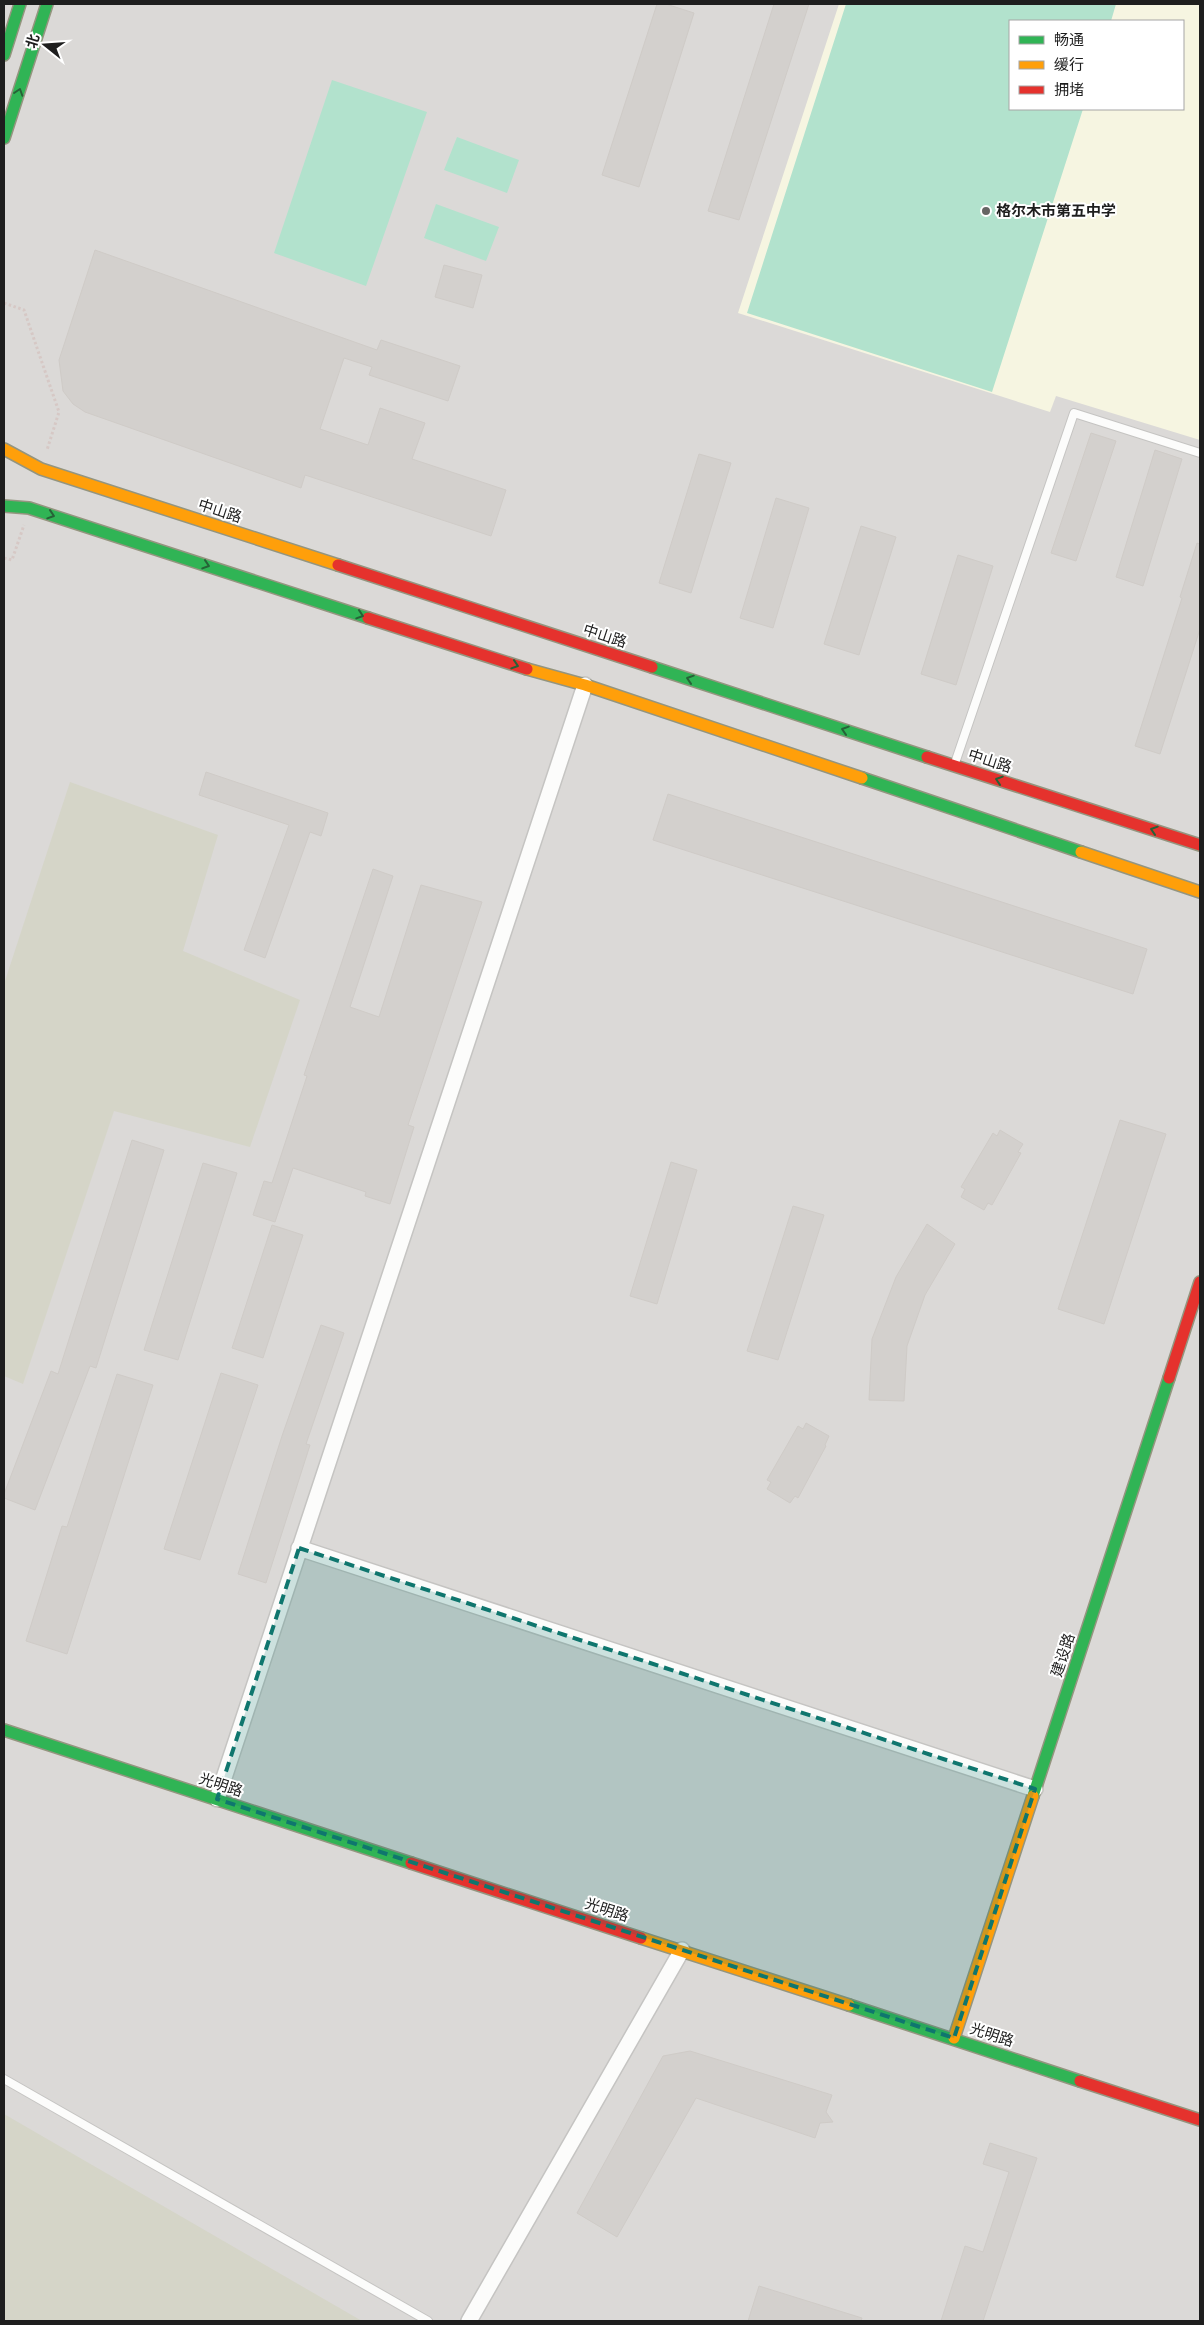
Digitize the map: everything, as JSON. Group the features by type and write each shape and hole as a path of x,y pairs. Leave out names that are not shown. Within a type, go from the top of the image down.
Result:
{"main road":[{"path":"4,55 20,4"},
{"path":"4,138 47,4"},
{"name":"中山路","path":"4,449 41,469 1200,845"},
{"path":"4,506 29,508 542,674 585,685 1200,892"},
{"name":"建设路","path":"954,2038 1200,1282"},
{"name":"光明路","path":"4,1730 954,2038 1200,2120"}],"street":[{"path":"217,1800 585,685"},
{"path":"300,1548 1035,1789"},
{"path":"469,2321 682,1950"}],"lane":[{"path":"954,765 1074,413 1200,453"},
{"path":"4,2079 428,2321"}],"path":[{"path":"4,302 24,310 58,412 41,469"},
{"path":"4,558 12,560 29,508"}],"highlighted area":[{"path":"299,1548 1035,1789 954,2038 217,1799"}],"shaded area":[{"path":"4,4 1200,4 1200,2321 4,2321"},
{"name":"格尔木市第五中学","path":"839,4 1200,4 1200,440 1056,396 1050,412 738,313"},
{"path":"70,782 218,835 183,951 300,1000 250,1147 114,1111 23,1384 4,1376 4,984"},
{"path":"4,2114 362,2321 4,2321"}],"green space":[{"name":"格尔木市第五中学","path":"846,4 1116,4 1111,20 1009,20 1009,110 1083,110 992,392 747,313"},
{"path":"332,80 427,112 366,286 274,253"},
{"path":"457,137 519,160 507,193 444,170"},
{"path":"436,204 499,227 486,261 424,238"}],"building":[{"path":"657,4 666,4 694,13 639,187 602,175"},
{"path":"774,4 809,4 739,220 708,211"},
{"path":"95,250 377,350 381,340 460,366 448,401 369,375 372,367 344,358 320,429 368,445 380,408 425,423 412,459 506,490 491,536 305,475 301,488 85,412 73,404 63,391 59,360"},
{"path":"444,265 482,275 473,308 435,297"},
{"path":"1091,433 1116,441 1076,561 1051,553"},
{"path":"1155,450 1182,459 1143,586 1116,577"},
{"path":"699,454 731,463 691,593 659,583"},
{"path":"776,498 809,508 773,628 740,618"},
{"path":"861,526 896,537 859,655 824,644"},
{"path":"1197,543 1200,544 1200,629 1160,754 1135,746 1182,598 1180,597"},
{"path":"958,555 993,566 956,685 921,674"},
{"path":"206,772 328,813 321,836 310,832 265,958 244,950 289,825 199,795"},
{"path":"668,794 1147,949 1133,994 653,840"},
{"path":"373,869 393,876 350,1007 379,1017 421,885 482,902 408,1125 414,1127 390,1204 365,1196 366,1192 293,1168 275,1222 253,1215 264,1181 272,1183 307,1076 304,1075"},
{"path":"1120,1120 1166,1134 1104,1324 1058,1309"},
{"path":"1000,1130 1023,1144 1018,1152 1021,1153 992,1205 988,1203 984,1210 961,1197 965,1189 961,1187 993,1133 997,1136"},
{"path":"132,1140 164,1150 96,1368 90,1366 35,1510 4,1498 4,1494 51,1371 58,1374"},
{"path":"671,1162 697,1170 657,1304 630,1296"},
{"path":"203,1163 237,1173 178,1360 144,1350"},
{"path":"793,1206 824,1215 778,1360 747,1351"},
{"path":"927,1224 955,1244 925,1295 907,1346 904,1401 869,1400 872,1339 896,1277"},
{"path":"272,1225 303,1235 263,1358 232,1348"},
{"path":"321,1325 344,1333 306,1444 310,1445 266,1583 238,1574 282,1436"},
{"path":"221,1373 258,1385 200,1560 164,1549"},
{"path":"117,1374 153,1385 67,1654 26,1641 62,1526 67,1527"},
{"path":"806,1423 829,1436 826,1446 798,1498 795,1496 790,1503 767,1489 771,1482 767,1480 798,1426 803,1429"},
{"path":"690,2051 832,2095 826,2112 833,2122 820,2123 815,2138 696,2098 617,2237 577,2213 663,2056"},
{"path":"990,2143 1037,2158 983,2321 941,2321 965,2246 983,2252 1009,2172 983,2164"},
{"path":"759,2286 862,2318 861,2321 748,2321"}],"traffic: fast":[{"path":"4,55 20,4"},
{"path":"4,138 47,4"},
{"path":"4,506 29,508 368,618"},
{"path":"652,667 927,757"},
{"path":"862,778 1081,852"},
{"path":"1033,1796 1169,1378"},
{"path":"4,1730 411,1863"},
{"path":"849,2005 1080,2081"}],"traffic: slow":[{"path":"4,449 41,469 338,565"},
{"path":"527,669 585,685 862,778"},
{"path":"1081,852 1200,892"},
{"path":"954,2038 1033,1796"},
{"path":"641,1938 849,2005"}],"traffic: jam":[{"path":"338,565 652,667"},
{"path":"368,618 527,669"},
{"path":"927,757 1200,845"},
{"path":"1169,1378 1200,1282"},
{"path":"411,1863 641,1938"},
{"path":"1080,2081 1200,2120"}],"place":[{"name":"格尔木市第五中学","path":"986,211"}]}
